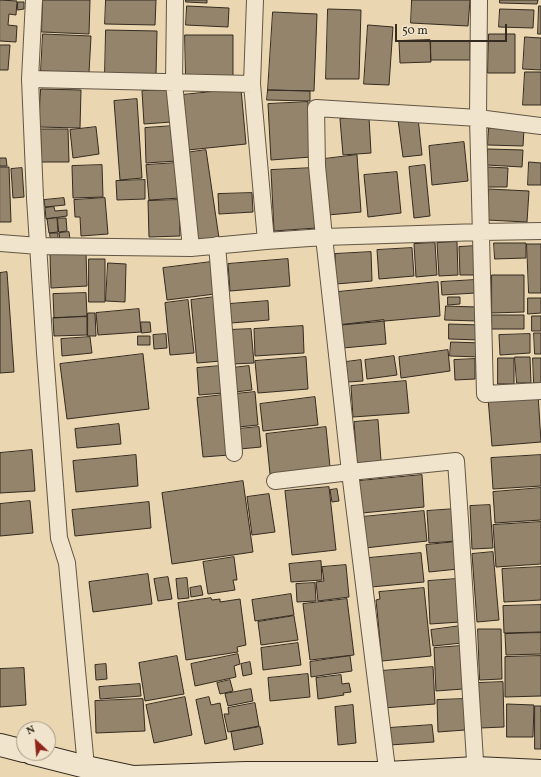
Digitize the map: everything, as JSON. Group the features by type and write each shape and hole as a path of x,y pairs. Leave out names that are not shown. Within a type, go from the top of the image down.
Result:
{"street":[{"path":"34,0 30,79 35,198 46,361 59,538 67,563 86,768"},
{"path":"175,0 174,83 191,248"},
{"path":"255,0 252,84 266,241"},
{"path":"480,0 478,118 485,394 541,391"},
{"path":"30,79 252,84"},
{"path":"387,775 350,472 324,237 317,166 316,108 478,118 541,126"},
{"path":"0,244 191,248 324,237 541,231"},
{"path":"217,245 234,453"},
{"path":"275,481 456,461 476,773"},
{"path":"0,745 16,749"},
{"path":"56,760 86,768 133,777 387,775 541,771"}],"building":[{"path":"0,0 17,1 16,15 9,14 8,25 17,26 16,42 0,41"},
{"path":"43,0 90,0 89,34 42,32"},
{"path":"106,0 156,0 155,25 105,24"},
{"path":"186,0 207,0 207,3 186,2"},
{"path":"412,0 470,0 468,26 411,23"},
{"path":"500,0 538,0 537,4 500,3"},
{"path":"18,2 24,2 24,9 18,10"},
{"path":"187,6 229,8 228,27 186,25"},
{"path":"539,6 541,6 541,34 538,34"},
{"path":"328,9 361,10 359,79 326,79"},
{"path":"500,9 534,10 533,28 499,27"},
{"path":"273,12 317,14 314,91 268,90"},
{"path":"368,25 393,27 389,85 364,84"},
{"path":"106,30 157,31 156,75 105,73"},
{"path":"43,34 91,36 89,73 41,71"},
{"path":"489,34 515,34 515,73 488,73"},
{"path":"185,35 233,35 233,77 186,78"},
{"path":"525,37 541,38 541,70 523,69"},
{"path":"430,40 431,62 400,63 399,41"},
{"path":"431,41 470,41 470,60 431,60"},
{"path":"0,45 10,45 8,70 0,70"},
{"path":"525,72 541,72 541,105 523,105"},
{"path":"41,89 81,90 80,128 39,127"},
{"path":"241,89 246,144 188,150 182,95"},
{"path":"170,90 171,122 144,124 142,91"},
{"path":"268,90 310,91 310,101 267,100"},
{"path":"137,99 142,178 120,180 114,101"},
{"path":"308,102 311,157 271,160 268,104"},
{"path":"369,117 371,153 343,155 340,119"},
{"path":"418,118 422,155 403,157 398,120"},
{"path":"174,126 176,161 146,163 145,128"},
{"path":"96,127 99,154 73,158 70,130"},
{"path":"489,128 524,129 523,146 488,145"},
{"path":"41,129 68,129 69,162 42,162"},
{"path":"464,142 468,181 432,185 429,146"},
{"path":"488,149 523,150 522,167 487,165"},
{"path":"206,150 219,238 198,241 185,153"},
{"path":"357,155 361,212 328,215 324,159"},
{"path":"0,158 6,158 7,166 0,166"},
{"path":"529,162 541,163 541,185 528,185"},
{"path":"177,163 180,198 149,200 146,165"},
{"path":"102,165 103,197 73,198 72,166"},
{"path":"425,165 430,216 414,218 409,167"},
{"path":"0,167 9,167 11,222 0,222"},
{"path":"488,167 508,168 507,187 488,187"},
{"path":"22,168 24,197 13,198 11,169"},
{"path":"313,168 316,228 274,231 271,170"},
{"path":"397,172 401,213 368,217 364,175"},
{"path":"145,180 145,199 117,200 116,181"},
{"path":"489,189 529,191 527,222 487,220"},
{"path":"252,193 253,212 219,214 218,194"},
{"path":"64,198 65,205 45,207 44,200"},
{"path":"105,198 108,234 81,236 80,217 75,217 74,200"},
{"path":"179,200 180,236 149,237 148,201"},
{"path":"54,207 55,211 67,210 67,216 46,219 45,208"},
{"path":"57,218 58,232 49,233 47,219"},
{"path":"58,218 66,218 67,231 59,232"},
{"path":"69,232 70,239 60,240 59,233"},
{"path":"50,233 58,233 58,240 51,241"},
{"path":"457,242 458,275 439,276 437,243"},
{"path":"435,243 437,275 416,277 414,244"},
{"path":"494,243 526,243 526,258 495,259"},
{"path":"527,244 541,244 541,293 529,293"},
{"path":"476,246 477,275 460,275 459,247"},
{"path":"412,248 414,276 379,279 377,250"},
{"path":"86,252 87,286 51,288 50,254"},
{"path":"371,252 372,281 336,284 335,254"},
{"path":"89,259 105,259 105,302 89,302"},
{"path":"288,259 290,286 230,291 228,264"},
{"path":"211,262 215,294 167,300 163,268"},
{"path":"108,263 126,264 125,302 106,301"},
{"path":"7,272 14,372 0,373 0,273"},
{"path":"492,275 524,275 524,312 492,313"},
{"path":"475,280 476,293 442,295 441,282"},
{"path":"438,282 440,316 341,325 338,292"},
{"path":"86,293 87,316 54,318 53,294"},
{"path":"215,297 221,361 197,363 191,300"},
{"path":"448,297 460,297 460,304 448,305"},
{"path":"528,298 541,298 541,313 528,314"},
{"path":"188,300 194,353 170,355 165,303"},
{"path":"268,301 269,320 231,323 229,304"},
{"path":"446,306 477,307 477,321 445,320"},
{"path":"139,309 141,332 98,335 96,313"},
{"path":"88,313 95,313 96,336 88,336"},
{"path":"492,315 524,315 524,329 492,329"},
{"path":"532,316 541,316 541,331 532,331"},
{"path":"87,317 87,335 54,336 53,318"},
{"path":"384,320 386,344 343,348 341,325"},
{"path":"141,322 150,322 151,332 142,333"},
{"path":"449,324 480,325 480,340 449,339"},
{"path":"303,326 304,353 255,356 254,329"},
{"path":"251,329 254,363 232,364 229,330"},
{"path":"534,333 541,333 541,354 535,354"},
{"path":"166,334 167,348 154,349 153,335"},
{"path":"530,334 530,353 500,355 499,335"},
{"path":"138,336 150,336 150,345 138,345"},
{"path":"90,337 92,353 62,356 61,339"},
{"path":"451,342 482,343 481,357 450,356"},
{"path":"448,350 450,371 401,378 399,357"},
{"path":"143,354 149,409 67,419 60,364"},
{"path":"394,356 397,375 367,379 365,360"},
{"path":"306,357 308,389 258,393 255,361"},
{"path":"515,357 530,357 531,383 517,383"},
{"path":"498,358 514,358 514,384 498,384"},
{"path":"533,358 541,358 541,383 534,383"},
{"path":"475,359 475,379 455,380 454,360"},
{"path":"361,360 363,381 348,382 346,362"},
{"path":"220,366 223,393 199,395 197,368"},
{"path":"249,366 252,390 235,392 232,368"},
{"path":"406,381 409,413 353,417 351,386"},
{"path":"255,392 258,425 238,427 235,394"},
{"path":"538,394 541,442 492,446 488,398"},
{"path":"223,395 229,455 203,457 197,398"},
{"path":"315,397 318,425 263,431 260,404"},
{"path":"378,420 381,461 357,463 354,422"},
{"path":"119,424 121,444 77,448 75,429"},
{"path":"259,427 261,447 240,449 238,429"},
{"path":"326,427 330,467 270,474 266,434"},
{"path":"32,450 35,491 0,493 0,453"},
{"path":"136,455 138,486 76,492 73,461"},
{"path":"541,455 541,486 493,489 491,458"},
{"path":"422,475 424,507 362,513 359,481"},
{"path":"243,481 253,552 172,564 162,493"},
{"path":"329,487 336,550 292,555 285,491"},
{"path":"541,488 541,520 495,523 493,492"},
{"path":"337,489 339,501 332,502 330,490"},
{"path":"269,494 275,532 252,535 247,497"},
{"path":"30,501 33,533 0,536 0,504"},
{"path":"149,502 151,528 75,536 72,510"},
{"path":"490,505 493,548 472,549 470,506"},
{"path":"455,509 457,541 429,543 427,511"},
{"path":"424,511 427,541 365,548 362,517"},
{"path":"541,522 541,564 496,567 493,525"},
{"path":"456,542 458,569 429,572 426,545"},
{"path":"493,552 499,620 477,622 472,554"},
{"path":"421,553 424,582 371,587 369,558"},
{"path":"234,557 237,580 233,580 235,590 208,594 203,562"},
{"path":"321,561 322,580 291,582 289,564"},
{"path":"346,565 349,597 318,601 316,582 324,581 322,567"},
{"path":"541,567 541,600 504,602 502,569"},
{"path":"148,574 152,604 93,612 89,582"},
{"path":"168,577 172,599 158,601 154,579"},
{"path":"187,578 189,598 178,599 176,579"},
{"path":"457,579 460,622 430,624 428,581"},
{"path":"315,583 316,601 297,602 296,584"},
{"path":"201,586 203,595 191,597 190,588"},
{"path":"424,588 431,656 382,661 376,600 380,599 379,592"},
{"path":"291,594 294,615 255,621 252,600"},
{"path":"211,598 212,600 220,599 220,602 240,599 246,645 237,647 238,652 186,660 178,603"},
{"path":"347,599 354,655 310,660 303,604"},
{"path":"541,605 541,632 504,633 503,606"},
{"path":"294,616 298,640 261,645 258,622"},
{"path":"461,626 462,643 433,646 431,630"},
{"path":"478,629 501,629 502,679 480,680"},
{"path":"541,633 541,654 506,655 505,634"},
{"path":"298,643 301,665 263,670 261,648"},
{"path":"461,646 463,689 436,691 434,648"},
{"path":"238,654 240,664 234,666 236,677 195,686 191,664"},
{"path":"177,656 184,694 145,701 139,663"},
{"path":"350,656 352,671 311,677 310,662"},
{"path":"541,656 541,696 505,697 505,657"},
{"path":"250,662 252,674 243,676 241,664"},
{"path":"106,664 107,679 96,680 95,665"},
{"path":"433,667 435,704 383,708 381,671"},
{"path":"24,668 26,705 0,707 0,669"},
{"path":"308,674 310,697 270,701 268,678"},
{"path":"341,675 342,684 349,683 351,692 343,693 344,695 318,699 316,678"},
{"path":"230,680 233,691 220,694 217,683"},
{"path":"503,682 504,727 480,728 478,683"},
{"path":"140,684 141,696 100,699 99,687"},
{"path":"251,689 253,701 228,706 225,694"},
{"path":"185,697 192,735 154,743 146,705"},
{"path":"209,697 211,705 220,703 227,739 205,744 196,700"},
{"path":"143,699 145,731 96,733 95,701"},
{"path":"464,699 465,730 438,732 437,700"},
{"path":"255,703 259,726 228,732 224,714 229,714 228,708"},
{"path":"507,704 534,705 533,737 507,737"},
{"path":"353,705 356,743 338,745 335,707"},
{"path":"535,706 541,706 541,749 535,749"},
{"path":"432,725 434,742 390,745 389,728"},
{"path":"260,727 263,744 234,750 231,732"}]}
